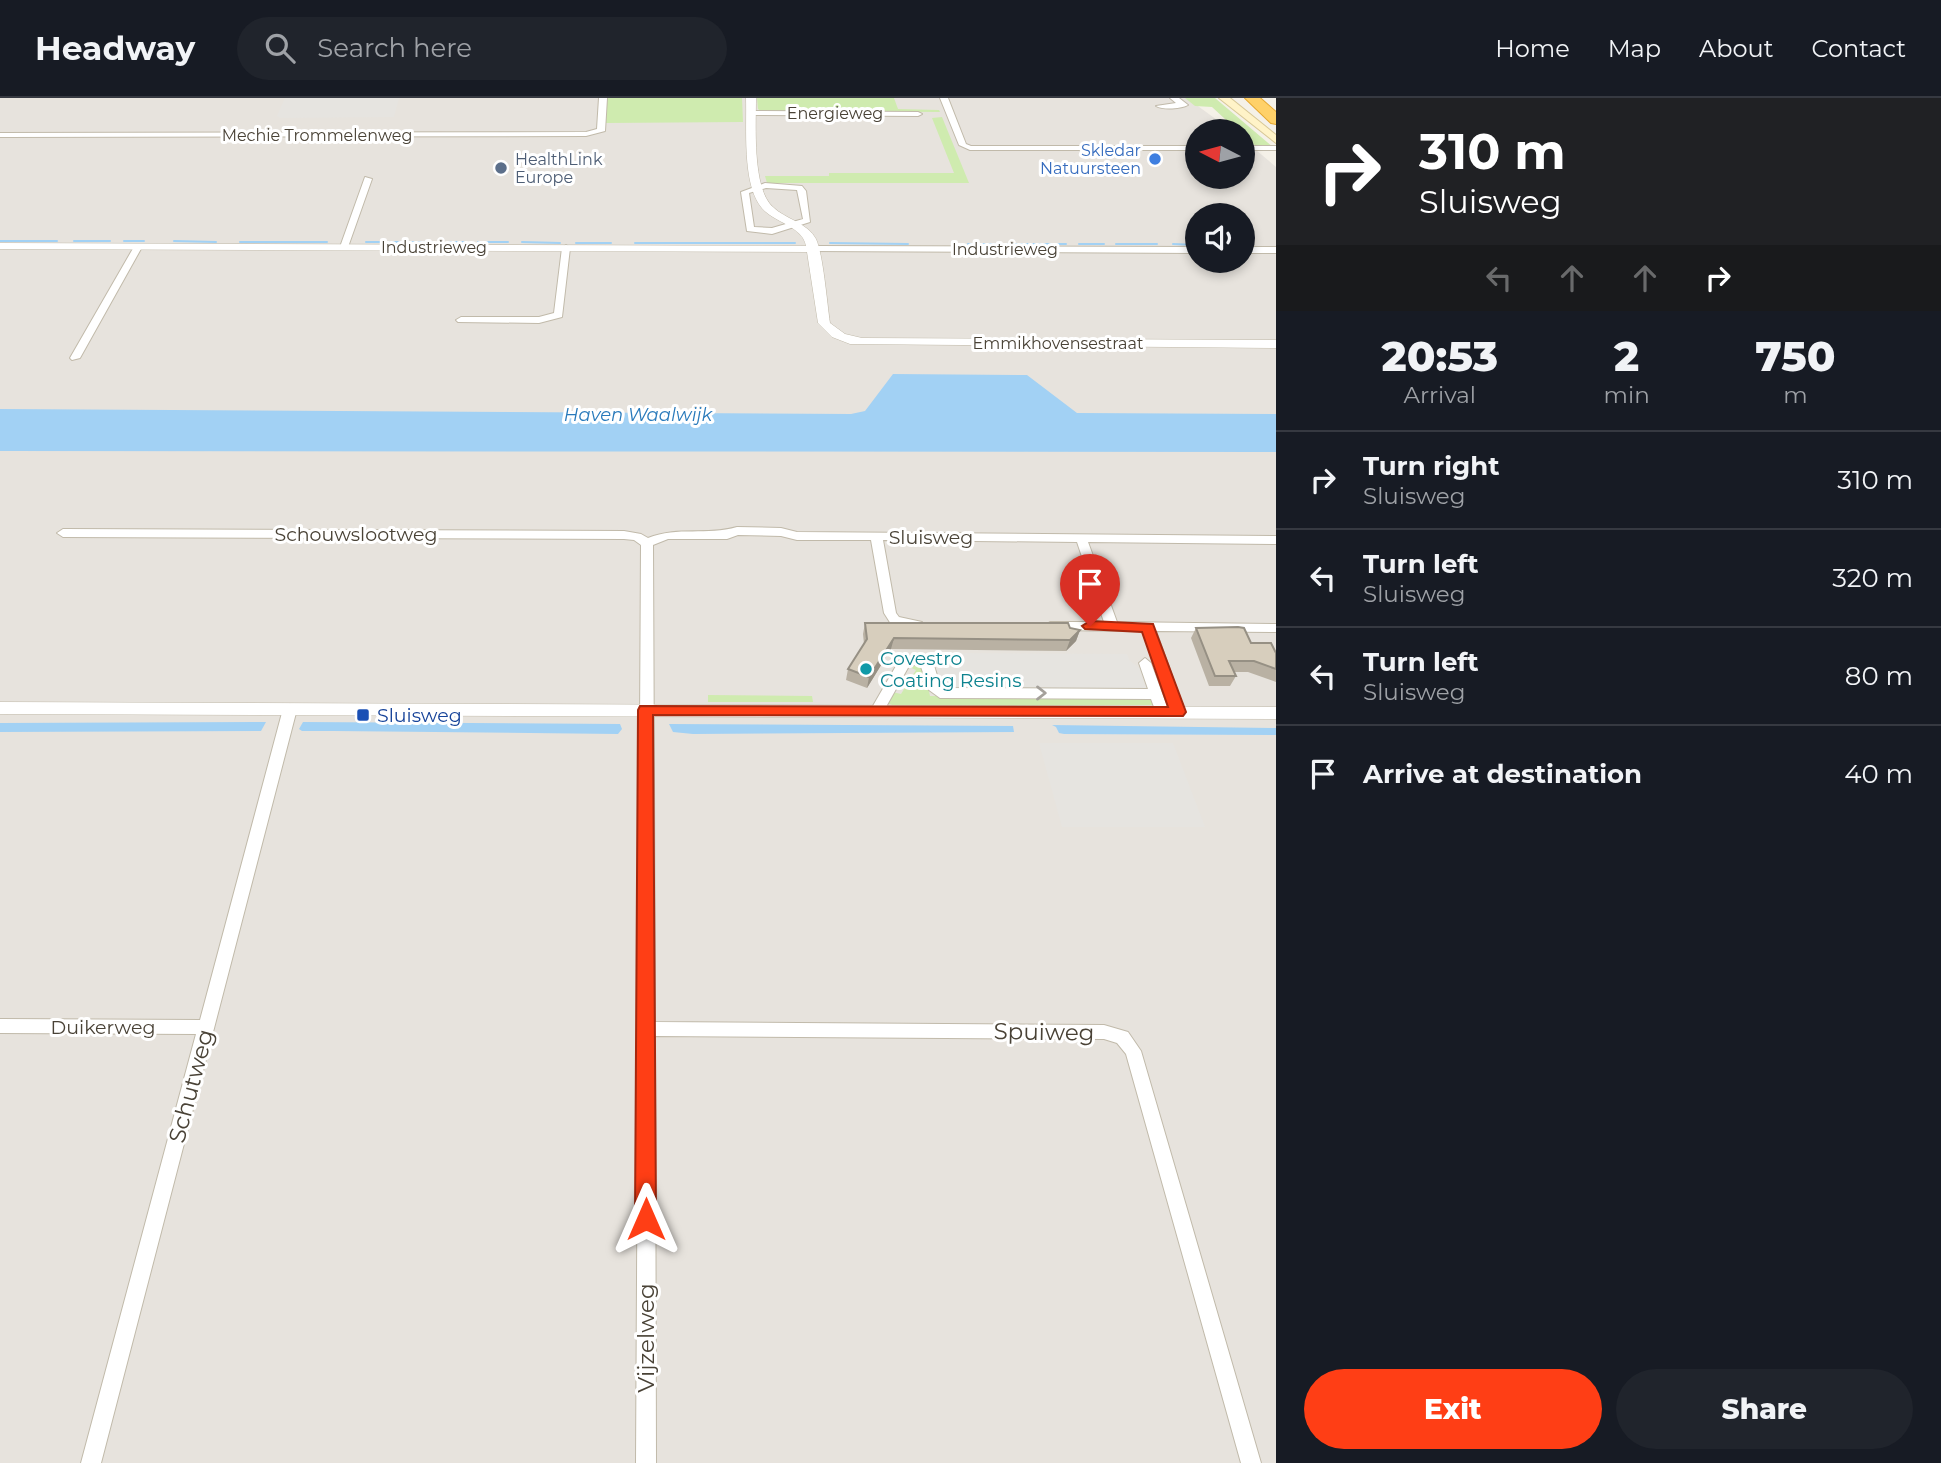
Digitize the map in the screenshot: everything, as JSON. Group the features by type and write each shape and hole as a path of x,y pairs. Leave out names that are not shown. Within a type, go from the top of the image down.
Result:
{"highway":[{"path":"1252,98 1276,120"},
{"path":"1262,98 1276,111"}],"main road":[{"path":"1224,98 1276,141"}],"street":[{"name":"Mechie Trommelenweg","path":"0,135 586,134 601,131 603,98"},
{"path":"751,98 758,187 766,207 803,231 814,249"},
{"path":"944,98 964,145 970,148 1185,148"},
{"path":"1160,106 1184,105 1174,98"},
{"name":"Energieweg","path":"752,113 918,114"},
{"path":"1255,148 1276,148"},
{"path":"344,247 368,179"},
{"path":"789,186 802,191 807,220 772,231 750,229 745,192 758,187 789,186"},
{"name":"Industrieweg","path":"0,246 1185,250"},
{"path":"75,358 138,247"},
{"path":"461,320 540,320 559,315 565,248"},
{"name":"Emmikhovensestraat","path":"814,249 824,323 840,338 862,342 1276,344"},
{"path":"1255,250 1276,250"},
{"name":"Schouwslootweg","path":"63,533 624,535 637,537 647,543 667,535 727,535 737,531 781,532 797,536 876,536"},
{"name":"Sluisweg","path":"932,625 906,625 895,621 890,613 876,536 1276,540"},
{"path":"1081,538 1112,626"},
{"path":"646,710 647,543"},
{"path":"1036,626 1276,628"},
{"path":"1148,627 1170,712"},
{"path":"877,711 902,665 913,660 927,662 934,687 940,693 1156,694"},
{"path":"1145,663 1156,694 1170,712"},
{"path":"0,708 1276,713"},
{"name":"Schutweg","path":"91,1463 290,709"},
{"name":"Vijzelweg","path":"646,710 646,1463"},
{"name":"Duikerweg","path":"0,1026 206,1027"},
{"name":"Spuiweg","path":"645,1029 1104,1032 1122,1037 1133,1051 1251,1463"}],"shaded area":[{"path":"0,98 1187,98 1216,119 1185,119 1185,189 1255,189 1255,149 1276,167 1276,1463 0,1463"},
{"path":"285,98 399,98 394,117 280,118 277,116"},
{"path":"932,653 1127,654 1129,660 1139,668 1147,691 940,690"},
{"path":"1039,743 1173,743 1205,827 1062,827"}],"green space":[{"path":"607,98 742,98 743,122 606,123"},
{"path":"757,98 894,98 898,109 940,112 761,111 758,109"},
{"path":"1185,98 1215,98 1240,119 1225,119 1212,107 1195,106"},
{"path":"942,117 969,183 767,183 765,176 954,173 932,118"},
{"path":"1255,132 1273,147 1257,147"},
{"path":"914,663 923,664 930,696 1150,698 1154,705 889,704 888,699 892,692 901,694 916,670 907,666"},
{"path":"708,695 812,696 813,702 708,702"}],"water":[{"name":"Haven Waalwijk","path":"893,374 1027,375 1077,413 1276,414 1276,452 0,451 0,409 851,414 865,411"},
{"path":"266,722 261,731 0,732 0,723"},
{"path":"303,722 620,724 622,729 618,734 302,731 299,729"},
{"path":"669,724 1013,726 1014,732 693,734 673,732"},
{"path":"1052,725 1276,728 1276,735 1064,734 1059,733"}],"building":[{"path":"865,623 1068,623 1070,628 1080,630 1070,640 894,638 869,677 848,669 867,639"},
{"path":"1196,628 1244,628 1251,643 1271,643 1276,653 1276,669 1254,661 1229,661 1236,676 1215,676"}],"waterway":[{"path":"0,241 57,241"},
{"path":"74,241 110,241"},
{"path":"124,241 144,241"},
{"path":"174,241 216,242"},
{"path":"240,242 327,242"},
{"path":"366,242 432,242"},
{"path":"449,242 464,242"},
{"path":"478,242 508,242"},
{"path":"522,242 560,243"},
{"path":"576,243 611,243"},
{"path":"635,243 795,243"},
{"path":"830,243 908,244"},
{"path":"968,244 995,244"},
{"path":"1007,244 1066,244"},
{"path":"1079,244 1104,244"},
{"path":"1116,244 1157,244"},
{"path":"1173,244 1185,244"}],"place":[{"name":"Skledar Natuursteen","path":"1155,159"},
{"name":"HealthLink Europe","path":"501,168"},
{"name":"Covestro Coating Resins","path":"866,669"},
{"name":"Sluisweg","path":"363,715"}],"route":[{"path":"646,1219 646,710 1178,712 1148,627 1090,626"}]}
